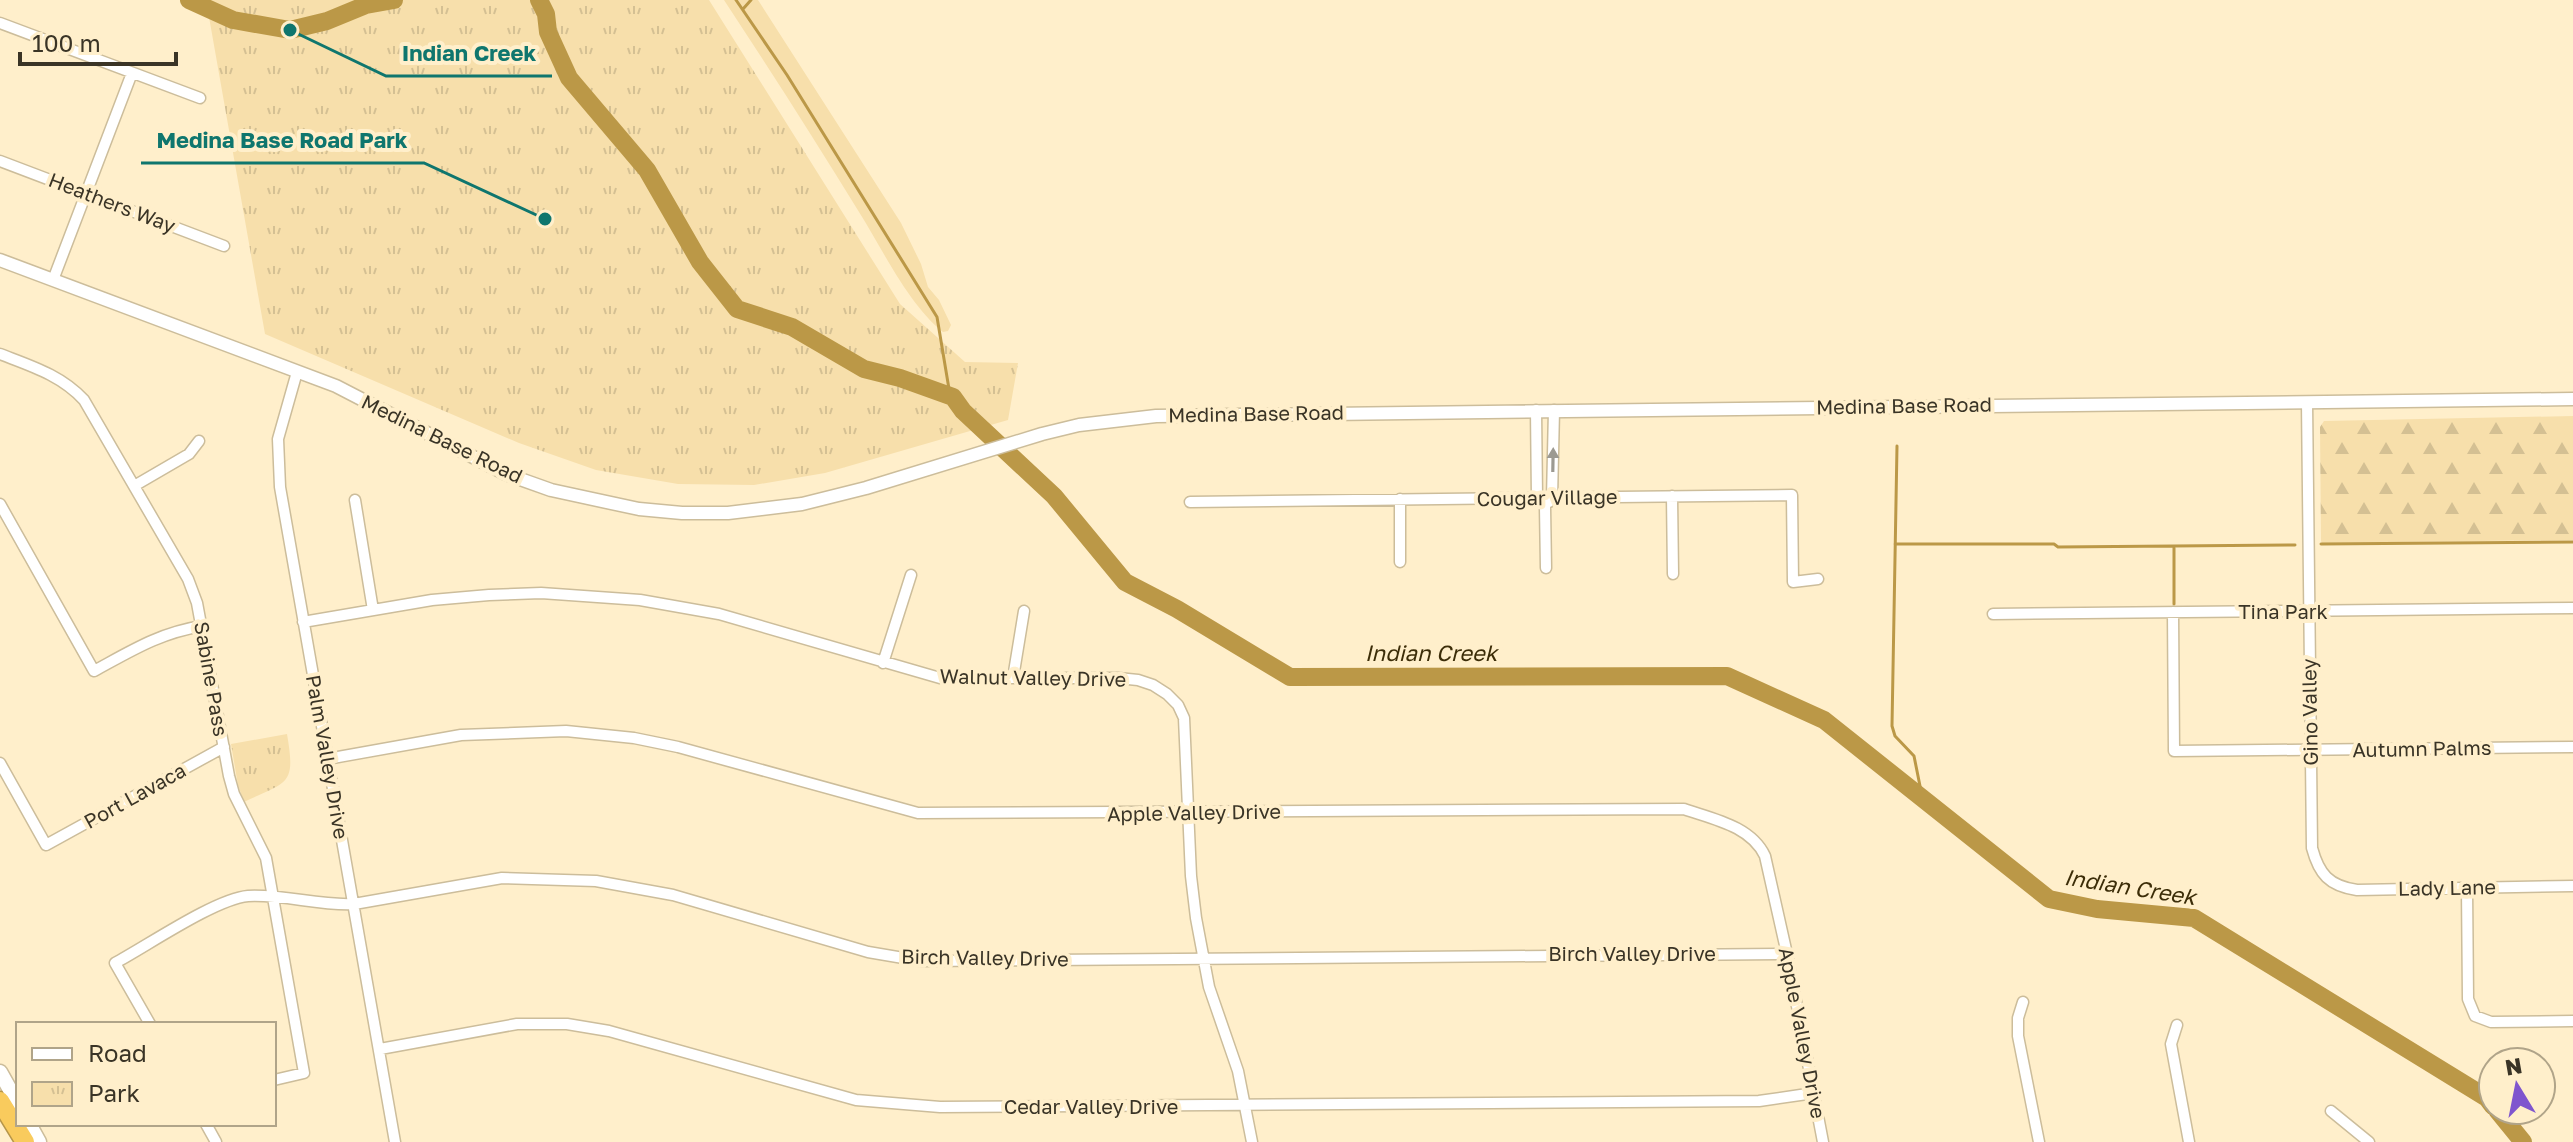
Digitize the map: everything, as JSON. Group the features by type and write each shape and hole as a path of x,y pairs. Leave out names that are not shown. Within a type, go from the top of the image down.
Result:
{"highway":[{"path":"0,1101 25,1142"}],"main road":[{"path":"0,1072 16,1100"}],"street":[{"path":"0,23 200,98"},
{"path":"53,280 132,73"},
{"name":"Heathers Way","path":"0,161 224,246"},
{"name":"Medina Base Road","path":"0,260 365,400 506,474 551,490 639,509 682,513 728,513 802,504 866,488 1021,439 1079,425 1156,416 2573,399"},
{"name":"Sabine Pass","path":"0,354 52,374 72,386 84,400 188,579 202,626 234,794 266,858 304,1073 276,1080"},
{"name":"Palm Valley Drive","path":"297,372 278,439 280,487 395,1142"},
{"name":"Gino Valley","path":"2307,402 2312,848 2317,867 2324,875"},
{"path":"1536,410 1545,501 1546,568"},
{"path":"1545,501 1554,410"},
{"path":"134,486 189,454 199,441"},
{"name":"Cougar Village","path":"1190,502 1400,499 1545,501 1792,495 1793,582 1818,579"},
{"path":"1672,496 1673,574"},
{"path":"1400,499 1400,562"},
{"path":"355,500 373,610"},
{"path":"0,504 94,671 150,640 173,631 202,626"},
{"path":"883,663 911,575"},
{"name":"Walnut Valley Drive","path":"303,622 432,600 489,595 541,593 640,600 719,614 940,678 1118,678 1153,685 1178,705 1184,718 1191,876 1204,959 1209,987 1238,1071 1252,1142"},
{"name":"Tina Park","path":"1993,614 2573,608"},
{"path":"1013,678 1024,611"},
{"name":"Autumn Palms","path":"2173,612 2174,751 2573,747"},
{"name":"Apple Valley Drive","path":"327,759 461,735 566,731 634,738 692,750 918,813 1684,809 1746,833 1760,845 1765,856 1823,1142"},
{"name":"Port Lavaca","path":"0,763 46,845 224,747"},
{"name":"Lady Lane","path":"2324,875 2336,884 2357,890 2573,886"},
{"name":"Birch Valley Drive","path":"149,1022 115,963 217,905 245,897 272,896 337,905 354,904 502,878 596,881 673,895 868,952 908,960 1787,954"},
{"path":"2467,888 2468,999 2475,1016 2491,1022 2573,1021"},
{"path":"2023,1002 2018,1018 2018,1036 2039,1142"},
{"name":"Cedar Valley Drive","path":"380,1049 517,1024 567,1024 609,1031 820,1091 882,1104 940,1107 1759,1101 1814,1093"},
{"path":"2177,1025 2171,1044 2189,1142"},
{"path":"2331,1111 2369,1142"}],"green space":[{"path":"206,0 709,0 900,304 965,362 1018,363 1008,420 825,473 754,485 678,484 596,470 519,443 265,334"},
{"path":"724,0 758,0 901,223 921,264 928,287 939,300 951,325 948,331 943,332 930,320 907,292 826,158"},
{"path":"2573,416 2573,540 2322,543 2320,427 2324,421"},
{"path":"287,734 290,764 285,780 244,802 231,744"}],"waterway":[{"name":"Indian Creek","path":"189,0 233,20 290,30 327,21 366,5 394,0"},
{"name":"Indian Creek","path":"539,0 546,14 548,32 569,78 647,170 700,262 737,309 792,327 864,369 953,397 963,411 1054,496 1125,582 1177,609 1290,677 1727,676 1824,720 2049,899 2097,909 2194,918 2477,1092"},
{"path":"736,0 787,75 937,317 953,397"},
{"path":"743,9 751,0"},
{"path":"1897,446 1892,726 1895,736 1914,756 1923,801"},
{"path":"2321,544 2573,542"},
{"path":"1895,544 2054,544 2058,547 2295,545"},
{"path":"2174,548 2174,604"},
{"name":"Indian Creek","path":"2510,1126 2523,1142"}],"place":[{"name":"Indian Creek","path":"290,30"},
{"name":"Medina Base Road Park","path":"545,219"}]}
